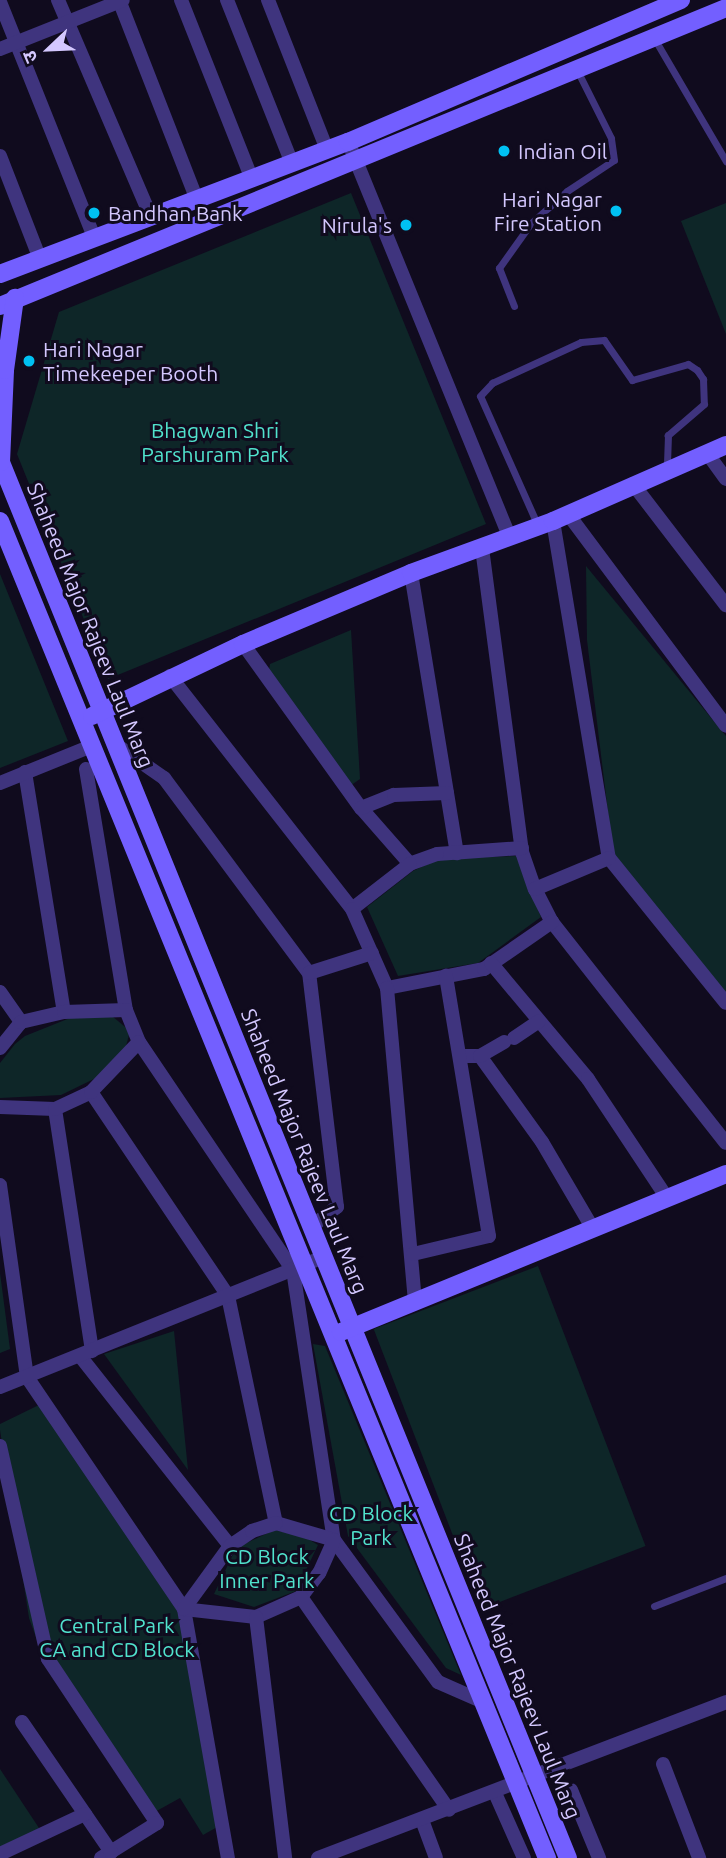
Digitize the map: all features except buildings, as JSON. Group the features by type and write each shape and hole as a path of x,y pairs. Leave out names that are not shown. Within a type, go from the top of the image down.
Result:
{"street":[{"path":"58,0 151,217"},
{"path":"0,49 121,0 197,200"},
{"path":"181,0 252,179"},
{"path":"227,0 292,163"},
{"path":"268,0 327,150"},
{"path":"0,461 8,302 681,0"},
{"path":"0,2 94,239"},
{"path":"0,274 327,150 351,150 576,68 726,8"},
{"path":"351,150 510,538"},
{"path":"0,156 40,259"},
{"path":"79,722 170,676 243,644 411,573 553,521 726,445"},
{"path":"707,453 726,479"},
{"name":"Shaheed Major Rajeev Laul Marg","path":"0,461 568,1858"},
{"path":"633,484 726,605"},
{"name":"Shaheed Major Rajeev Laul Marg","path":"0,521 299,1268 333,1335 479,1700 547,1858"},
{"path":"553,521 726,726"},
{"path":"553,521 609,858 726,1003"},
{"path":"482,548 522,848 535,889 552,922 726,1143"},
{"path":"411,573 457,852"},
{"path":"243,644 361,808 410,864"},
{"path":"170,676 352,909 387,988 413,1254 415,1302"},
{"path":"115,743 164,778 309,973 337,1207 311,1227"},
{"path":"0,783 89,747"},
{"path":"86,769 126,1010 139,1042 299,1268 334,1540 438,1682 479,1700"},
{"path":"25,772 64,1012"},
{"path":"361,808 394,795 447,793"},
{"path":"352,909 410,864 457,852 522,848"},
{"path":"535,889 609,858"},
{"path":"387,988 484,969 552,922"},
{"path":"309,973 372,953"},
{"path":"491,963 588,1079 667,1198"},
{"path":"413,1254 489,1236 446,976"},
{"path":"0,992 21,1021"},
{"path":"0,1048 21,1021 64,1012 126,1010"},
{"path":"460,1056 480,1056 539,1021"},
{"path":"0,1107 55,1109 91,1092 139,1042"},
{"path":"480,1056 541,1142 593,1229"},
{"path":"91,1092 228,1296 276,1523"},
{"path":"55,1109 86,1353 230,1546"},
{"path":"333,1335 726,1174"},
{"path":"0,1185 27,1377 184,1609 228,1858"},
{"path":"0,1387 323,1257"},
{"path":"0,1446 48,1659 157,1823 106,1855 85,1814 22,1722"},
{"path":"184,1609 230,1546 252,1531 276,1523 334,1540"},
{"path":"184,1609 256,1616 301,1597 319,1573 334,1540"},
{"path":"301,1597 449,1810"},
{"path":"256,1616 285,1858"},
{"path":"318,1858 495,1793 726,1702"},
{"path":"663,1764 699,1858"},
{"path":"571,1790 600,1858"},
{"path":"495,1793 524,1858"},
{"path":"0,1854 85,1814"},
{"path":"422,1820 436,1858"}],"lane":[{"path":"653,37 726,162"},
{"path":"514,306 501,278 504,261 531,223 567,191 614,160 611,138 576,68"},
{"path":"553,521 480,396 492,383 581,342 604,340 632,380 688,365 697,370 703,379 705,404 668,435 667,470"},
{"path":"654,1606 726,1578"}],"green space":[{"name":"Bhagwan Shri Parshuram Park","path":"351,193 486,524 108,679 17,454 59,312"},
{"path":"726,203 726,334 681,221"},
{"path":"586,566 726,736 726,994 613,853 587,640"},
{"path":"0,574 68,741 0,768"},
{"path":"351,630 360,779 350,786 269,670 270,664"},
{"path":"516,856 541,917 478,963 398,976 367,907 413,871 440,858"},
{"path":"90,1010 112,1016 130,1031 125,1050 96,1078 61,1095 0,1098 0,1063 15,1044 25,1036"},
{"path":"538,1266 646,1546 481,1609 374,1329"},
{"path":"0,1273 10,1349 0,1353"},
{"path":"174,1331 188,1470 104,1354"},
{"name":"CD Block Park","path":"313,1344 325,1346 461,1675 446,1668 348,1536"},
{"name":"Central Park CA and CD Block","path":"43,1403 187,1608 219,1826 203,1835 180,1798 153,1813 45,1662 29,1618 0,1430 0,1424"},
{"name":"CD Block Inner Park","path":"274,1530 305,1537 318,1545 296,1591 254,1607 214,1594 236,1548"},
{"path":"0,1769 39,1828 0,1857"}],"place":[{"name":"Indian Oil","path":"504,151"},
{"name":"Hari Nagar Fire Station","path":"616,211"},
{"name":"Bandhan Bank","path":"94,213"},
{"name":"Nirula's","path":"406,225"},
{"name":"Hari Nagar Timekeeper Booth","path":"29,361"}]}
